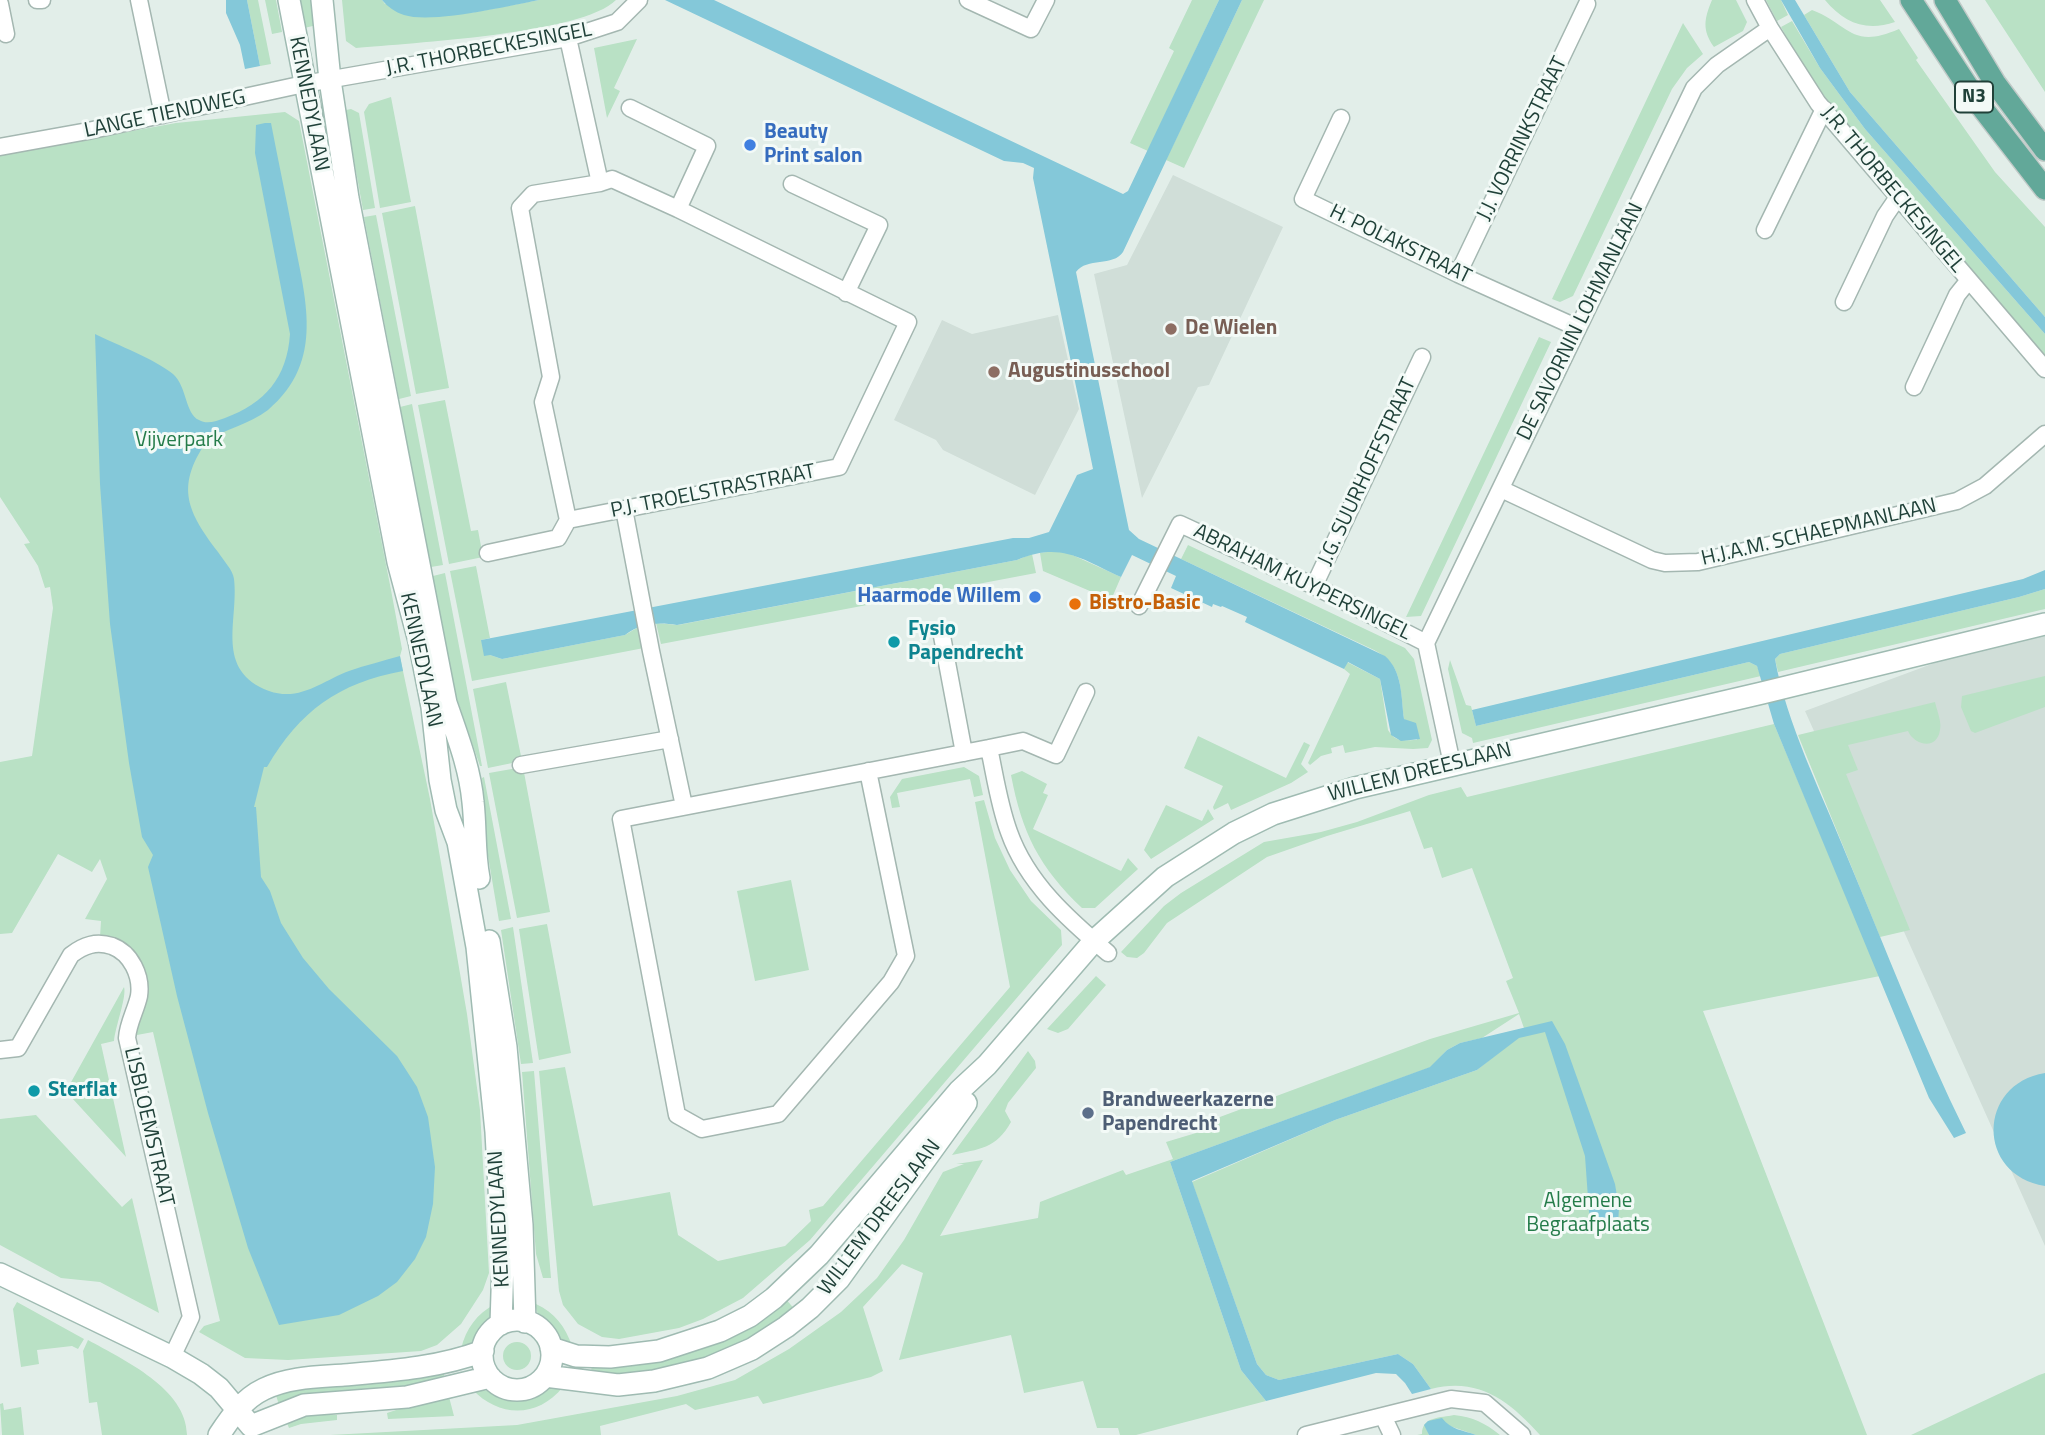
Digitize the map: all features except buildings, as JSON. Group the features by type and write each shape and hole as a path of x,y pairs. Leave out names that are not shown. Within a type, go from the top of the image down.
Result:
{"main road":[{"name":"N3","path":"1912,0 1980,105 2045,189"},
{"name":"N3","path":"1945,0 1995,83 2045,150"}],"street":[{"path":"139,0 163,116"},
{"name":"KENNEDYLAAN","path":"289,0 398,562 419,641 432,708 446,810 458,842 471,907 496,1132 503,1285 501,1324"},
{"name":"KENNEDYLAAN","path":"322,0 330,80 348,198 446,703 466,765 474,804 476,863 506,1046 522,1225 525,1322"},
{"name":"J.R. THORBECKESINGEL","path":"330,80 568,38 617,22 639,0"},
{"path":"968,0 1031,29 1046,0"},
{"name":"J.R. THORBECKESINGEL","path":"1755,0 1808,90 2045,369"},
{"path":"0,4 6,34"},
{"name":"J.J. VORRINKSTRAAT","path":"1458,274 1587,4"},
{"name":"DE SAVORNIN LOHMANLAAN","path":"1426,643 1694,88 1717,65 1770,28"},
{"path":"568,38 600,183"},
{"name":"LANGE TIENDWEG","path":"0,147 330,80"},
{"path":"630,107 708,146 678,209"},
{"path":"1765,230 1824,110"},
{"name":"H. POLAKSTRAAT","path":"1341,118 1303,199 1578,328"},
{"name":"P.J. TROELSTRASTRAAT","path":"488,553 558,538 568,520 543,402 551,377 520,208 533,194 612,180 678,209 908,322 839,467 568,520"},
{"path":"792,184 879,225 846,293"},
{"path":"1844,302 1885,216 1898,197"},
{"path":"1914,387 1957,295 1969,280"},
{"name":"J.G. SUURHOFFSTRAAT","path":"1314,586 1422,357"},
{"name":"H.J.A.M. SCHAEPMANLAAN","path":"1501,489 1653,560 1672,563 1698,562 1957,500 1985,486 2045,434"},
{"path":"624,509 684,806"},
{"name":"ABRAHAM KUYPERSINGEL","path":"1139,606 1180,524 1314,586 1426,643 1452,764"},
{"name":"WILLEM DREESLAAN","path":"551,1348 576,1356 633,1356 689,1342 750,1316 789,1285 819,1255 960,1091 1101,947 1165,877 1234,833 1272,814 1329,794 1785,688 2045,624"},
{"path":"942,636 964,752"},
{"path":"868,771 906,956 891,982 778,1114 702,1129 677,1115 621,819 684,806 1023,741 1056,755 1086,692"},
{"path":"521,765 670,739"},
{"path":"989,748 1001,808 1019,855 1048,898 1101,947"},
{"name":"LISBLOEMSTRAAT","path":"0,1050 18,1048 71,955 81,947 106,944 117,948 132,962 139,981 139,994 127,1038 191,1317 172,1357"},
{"name":"WILLEM DREESLAAN","path":"545,1376 618,1385 654,1381 708,1368 752,1349 786,1328 839,1279 974,1091 987,1065"},
{"path":"0,1259 62,1293 95,1319"},
{"path":"0,1274 172,1357 201,1374 219,1388 248,1430 304,1405 407,1397 490,1377"},
{"path":"525,1322 542,1331 551,1348 551,1363 545,1376 528,1389 507,1389 490,1377 482,1360 483,1351 486,1340 501,1324 525,1322"},
{"path":"219,1435 236,1409 263,1389 293,1379 422,1368 458,1361 483,1351"},
{"path":"1306,1435 1451,1399 1485,1403 1522,1435"},
{"path":"1383,1416 1392,1435"}],"shaded area":[{"name":"De Wielen","path":"1173,175 1283,227 1209,385 1198,387 1142,498 1094,274 1127,265"},
{"name":"Augustinusschool","path":"1058,315 1079,409 1035,495 943,450 936,440 894,420 942,320 972,334"},
{"path":"2045,622 2045,1246 1805,711"}],"green space":[{"path":"247,0 258,0 271,64 260,66"},
{"path":"265,0 276,0 282,32 272,34"},
{"path":"296,0 314,0 317,25 300,29"},
{"path":"342,0 382,0 385,4 470,13 539,0 616,0 598,12 533,29 453,40 356,48 346,41"},
{"path":"1192,0 1219,0 1148,151 1130,143 1174,51 1169,48"},
{"path":"1242,0 1264,0 1184,168 1166,160"},
{"path":"1712,0 1736,0 1747,22 1743,31 1714,47 1706,24"},
{"path":"1766,0 1781,0 1788,15 1777,21"},
{"path":"1825,0 1880,0 1895,22 1874,26 1856,23 1840,15"},
{"path":"1985,0 2045,0 2045,92"},
{"path":"1812,10 1860,36 1883,35 1899,29 1918,58 1916,60 1995,172 2045,227 2045,317 1850,92 1804,15"},
{"path":"1792,21 1820,68 1865,129 2045,334 2045,355 1846,125 1781,27"},
{"path":"1683,23 1703,54 1687,68 1672,89 1573,296 1560,302 1552,299"},
{"path":"637,39 614,88 620,91 607,118 594,48"},
{"path":"391,97 411,202 380,208 364,112 369,104"},
{"path":"346,110 359,113 375,208 363,210 347,121"},
{"name":"Vijverpark","path":"285,112 299,121 391,590 402,649 400,656 430,799 467,1014 480,1110 489,1273 483,1290 461,1324 437,1345 421,1351 288,1360 245,1358 199,1332 204,1326 220,1321 153,1032 137,1035 146,987 100,937 101,921 85,919 107,879 100,859 92,872 58,854 12,933 0,934 0,762 32,756 53,608 50,587 45,588 38,566 24,544 30,543 0,497 0,155 176,123"},
{"path":"415,206 449,388 416,394 382,213"},
{"path":"376,215 411,396 399,399 364,217"},
{"path":"1539,337 1551,342 1421,616 1406,617"},
{"path":"445,400 471,531 478,530 483,557 449,564 418,405"},
{"path":"412,404 443,565 431,567 400,407"},
{"path":"1188,545 1405,648 1414,659 1432,740 1428,748 1375,747 1345,753 1343,745 1331,748 1332,753 1321,756 1310,765 1308,763 1350,674 1344,669 1347,662 1380,679 1388,730 1391,734 1400,740 1417,740 1413,724 1404,719 1401,688 1396,671 1384,656 1374,650 1181,559"},
{"path":"1040,553 1068,553 1121,577 1111,600 1043,571"},
{"path":"1032,554 1036,573 661,644 656,623 678,625 1017,560"},
{"path":"476,566 490,638 481,640 490,655 502,659 625,635 640,626 644,648 472,681 450,571"},
{"path":"445,573 482,766 456,696 433,576"},
{"path":"2045,589 2045,609 1778,672 1775,659 1780,654"},
{"path":"1450,660 1466,705 1471,706 1476,726 1749,662 1757,666 1761,676 1473,743 1472,738 1462,733 1448,669"},
{"path":"2045,676 2045,707 1975,733 1971,731 1961,707 1962,696"},
{"path":"506,682 522,761 488,768 473,689"},
{"path":"1935,702 1940,727 1935,741 1925,744 1915,740 1908,731 1848,745 1858,770 1846,774 1910,930 1880,937 1798,735"},
{"name":"Algemene Begraafplaats","path":"1774,724 1880,976 1703,1011 1867,1435 1540,1435 1505,1402 1478,1389 1448,1386 1431,1389 1413,1364 1398,1354 1279,1380 1266,1375 1257,1364 1192,1182 1335,1120 1477,1070 1525,1031 1519,1014 1482,1038 1460,1043 1447,1050 1431,1067 1170,1162 1241,1370 1266,1401 1136,1435 1120,1435 1118,1428 1097,1428 1083,1381 1024,1393 1011,1335 899,1360 923,1273 902,1264 863,1307 883,1371 871,1377 763,1404 758,1396 695,1410 686,1404 600,1426 601,1435 330,1435 517,1425 677,1396 735,1380 789,1349 841,1312 877,1278 904,1240 943,1172 964,1164 956,1164 983,1160 940,1236 1038,1218 1040,1202 1123,1170 1126,1175 1173,1159 1166,1142 1196,1133 1201,1124 1430,1039 1519,1013 1506,981 1513,978 1472,868 1442,878 1432,847 1424,849 1410,811 1267,857 1167,923 1137,958 1127,957 1121,952 1164,906 1264,842 1321,832 1357,822 1429,795 1461,787 1467,797"},
{"path":"1198,736 1286,778 1304,742 1310,745 1301,764 1308,772 1291,783 1231,810 1228,803 1214,810 1223,786 1184,768"},
{"path":"523,767 550,912 517,918 489,773"},
{"path":"964,767 979,776 983,795 974,797 970,779 897,793 900,807 892,808 890,797 902,779"},
{"path":"1022,771 1047,784 1043,793 1048,795 1033,829 1121,871 1128,858 1138,869 1095,908 1082,908 1054,878 1034,848 1015,796 1011,775"},
{"path":"484,777 511,919 499,921 487,850"},
{"path":"984,800 995,838 1010,870 1031,901 1061,930 1062,945 810,1240 743,1298 679,1328 619,1339 602,1337 578,1324 563,1305 559,1291 539,1071 565,1067 593,1206 670,1192 678,1235 718,1261 785,1246 811,1221 809,1210 823,1206 1010,987 975,802"},
{"path":"1166,805 1202,821 1208,809 1214,819 1151,859 1144,850"},
{"path":"791,880 809,970 755,981 737,891"},
{"path":"547,924 571,1053 539,1060 519,929"},
{"path":"513,927 533,1063 521,1064 501,930"},
{"path":"1096,976 1106,985 1068,1029 1058,1033 1047,1029"},
{"path":"124,987 114,1041 101,1044 126,1157 72,1098 70,1084"},
{"path":"1028,1051 1036,1068 1008,1103 1005,1111 1011,1122 1005,1131 993,1143 952,1155"},
{"path":"534,1071 551,1278 543,1278 536,1254 522,1072"},
{"path":"36,1115 122,1207 132,1198 159,1313 100,1282 61,1278 0,1245 0,1119"},
{"path":"784,1297 797,1312 732,1351 647,1376 591,1374 592,1362 627,1362"},
{"path":"17,1302 84,1339 78,1349 72,1346 37,1350 39,1364 21,1367 13,1309"},
{"path":"495,1304 484,1331 461,1349 473,1322"},
{"path":"536,1304 558,1321 572,1346 548,1330 540,1318"},
{"path":"88,1340 135,1367 165,1390 177,1404 187,1435 102,1435 97,1402 89,1403 83,1351"},
{"path":"517,1342 527,1346 531,1356 527,1366 517,1370 507,1366 503,1356 507,1346"},
{"path":"443,1371 446,1383 279,1405 275,1392"},
{"path":"2045,1373 2045,1435 1911,1435 2039,1375"},
{"path":"548,1387 563,1387 542,1404 518,1410 494,1405 472,1389 516,1398"},
{"path":"448,1393 454,1416 388,1419 387,1413"},
{"path":"3,1403 4,1410 21,1407 24,1435 2,1435 0,1404"},
{"path":"297,1414 337,1415 337,1420 289,1428 285,1418"},
{"path":"1461,1416 1478,1421 1500,1435 1476,1435 1447,1425 1425,1424 1438,1418"},
{"path":"1425,1424 1429,1435 1417,1435 1422,1434"}],"water":[{"path":"226,0 247,0 260,66 245,69 240,45 226,13"},
{"path":"382,0 539,0 470,13 417,17 404,15"},
{"path":"665,0 714,0 1123,194 1128,191 1219,0 1242,0 1123,252 1119,257 1081,267 1076,272 1129,530 1139,539 1385,656 1398,677 1404,719 1416,723 1420,739 1401,741 1391,735 1380,679 1348,662 1344,669 1245,622 1247,617 1222,606 1213,604 1212,607 1171,588 1176,576 1132,555 1121,577 1070,555 1046,552 1017,560 677,625 650,624 625,635 502,659 484,656 481,640 1013,538 1029,538 1049,532 1077,475 1093,469 1033,178 1034,168 1023,163 1004,161"},
{"path":"1781,0 1795,0 1850,92 2045,317 2045,334 1865,129 1820,68"},
{"path":"271,123 302,282 306,305 305,350 298,371 286,391 268,410 206,442 191,473 189,499 199,524 233,576 235,657 241,671 252,682 269,691 291,694 310,689 349,671 400,656 403,671 359,683 323,702 307,715 267,767 264,767 254,807 261,877 270,891 281,923 303,958 329,989 397,1056 417,1087 428,1117 435,1167 433,1204 426,1237 415,1259 397,1282 378,1296 339,1315 279,1325 248,1248 208,1113 177,996 148,867 153,855 142,837 110,624 100,484 95,334 146,357 173,374 181,385 194,417 202,421 215,421 239,412 252,405 271,387 284,364 290,334 255,153 256,125"},
{"path":"2045,570 2045,589 1780,654 1775,659 1787,708 1806,758 1919,1029 1966,1133 1954,1138 1929,1098 1774,724 1757,666 1749,662 1476,726 1472,710 2023,579"},
{"path":"1552,1021 1565,1044 1615,1184 1619,1208 1618,1224 1605,1231 1599,1232 1594,1227 1589,1212 1585,1156 1545,1032 1519,1038 1477,1070 1335,1120 1192,1181 1257,1364 1266,1375 1279,1380 1398,1354 1413,1364 1431,1389 1412,1394 1396,1374 1376,1373 1266,1401 1241,1370 1170,1162 1430,1067 1447,1050 1460,1043"},
{"path":"2045,1073 2045,1186 2022,1178 2006,1165 1997,1148 1994,1129 1997,1111 2007,1094 2023,1081"},
{"path":"1442,1418 1453,1427 1476,1435 1429,1435 1424,1425 1428,1421"}],"place":[{"name":"Beauty Print salon","path":"750,145"},
{"name":"De Wielen","path":"1171,329"},
{"name":"Augustinusschool","path":"994,372"},
{"name":"Haarmode Willem","path":"1035,597"},
{"name":"Bistro-Basic","path":"1075,604"},
{"name":"Fysio Papendrecht","path":"894,642"},
{"name":"Sterflat","path":"34,1091"},
{"name":"Brandweerkazerne Papendrecht","path":"1088,1113"}]}
